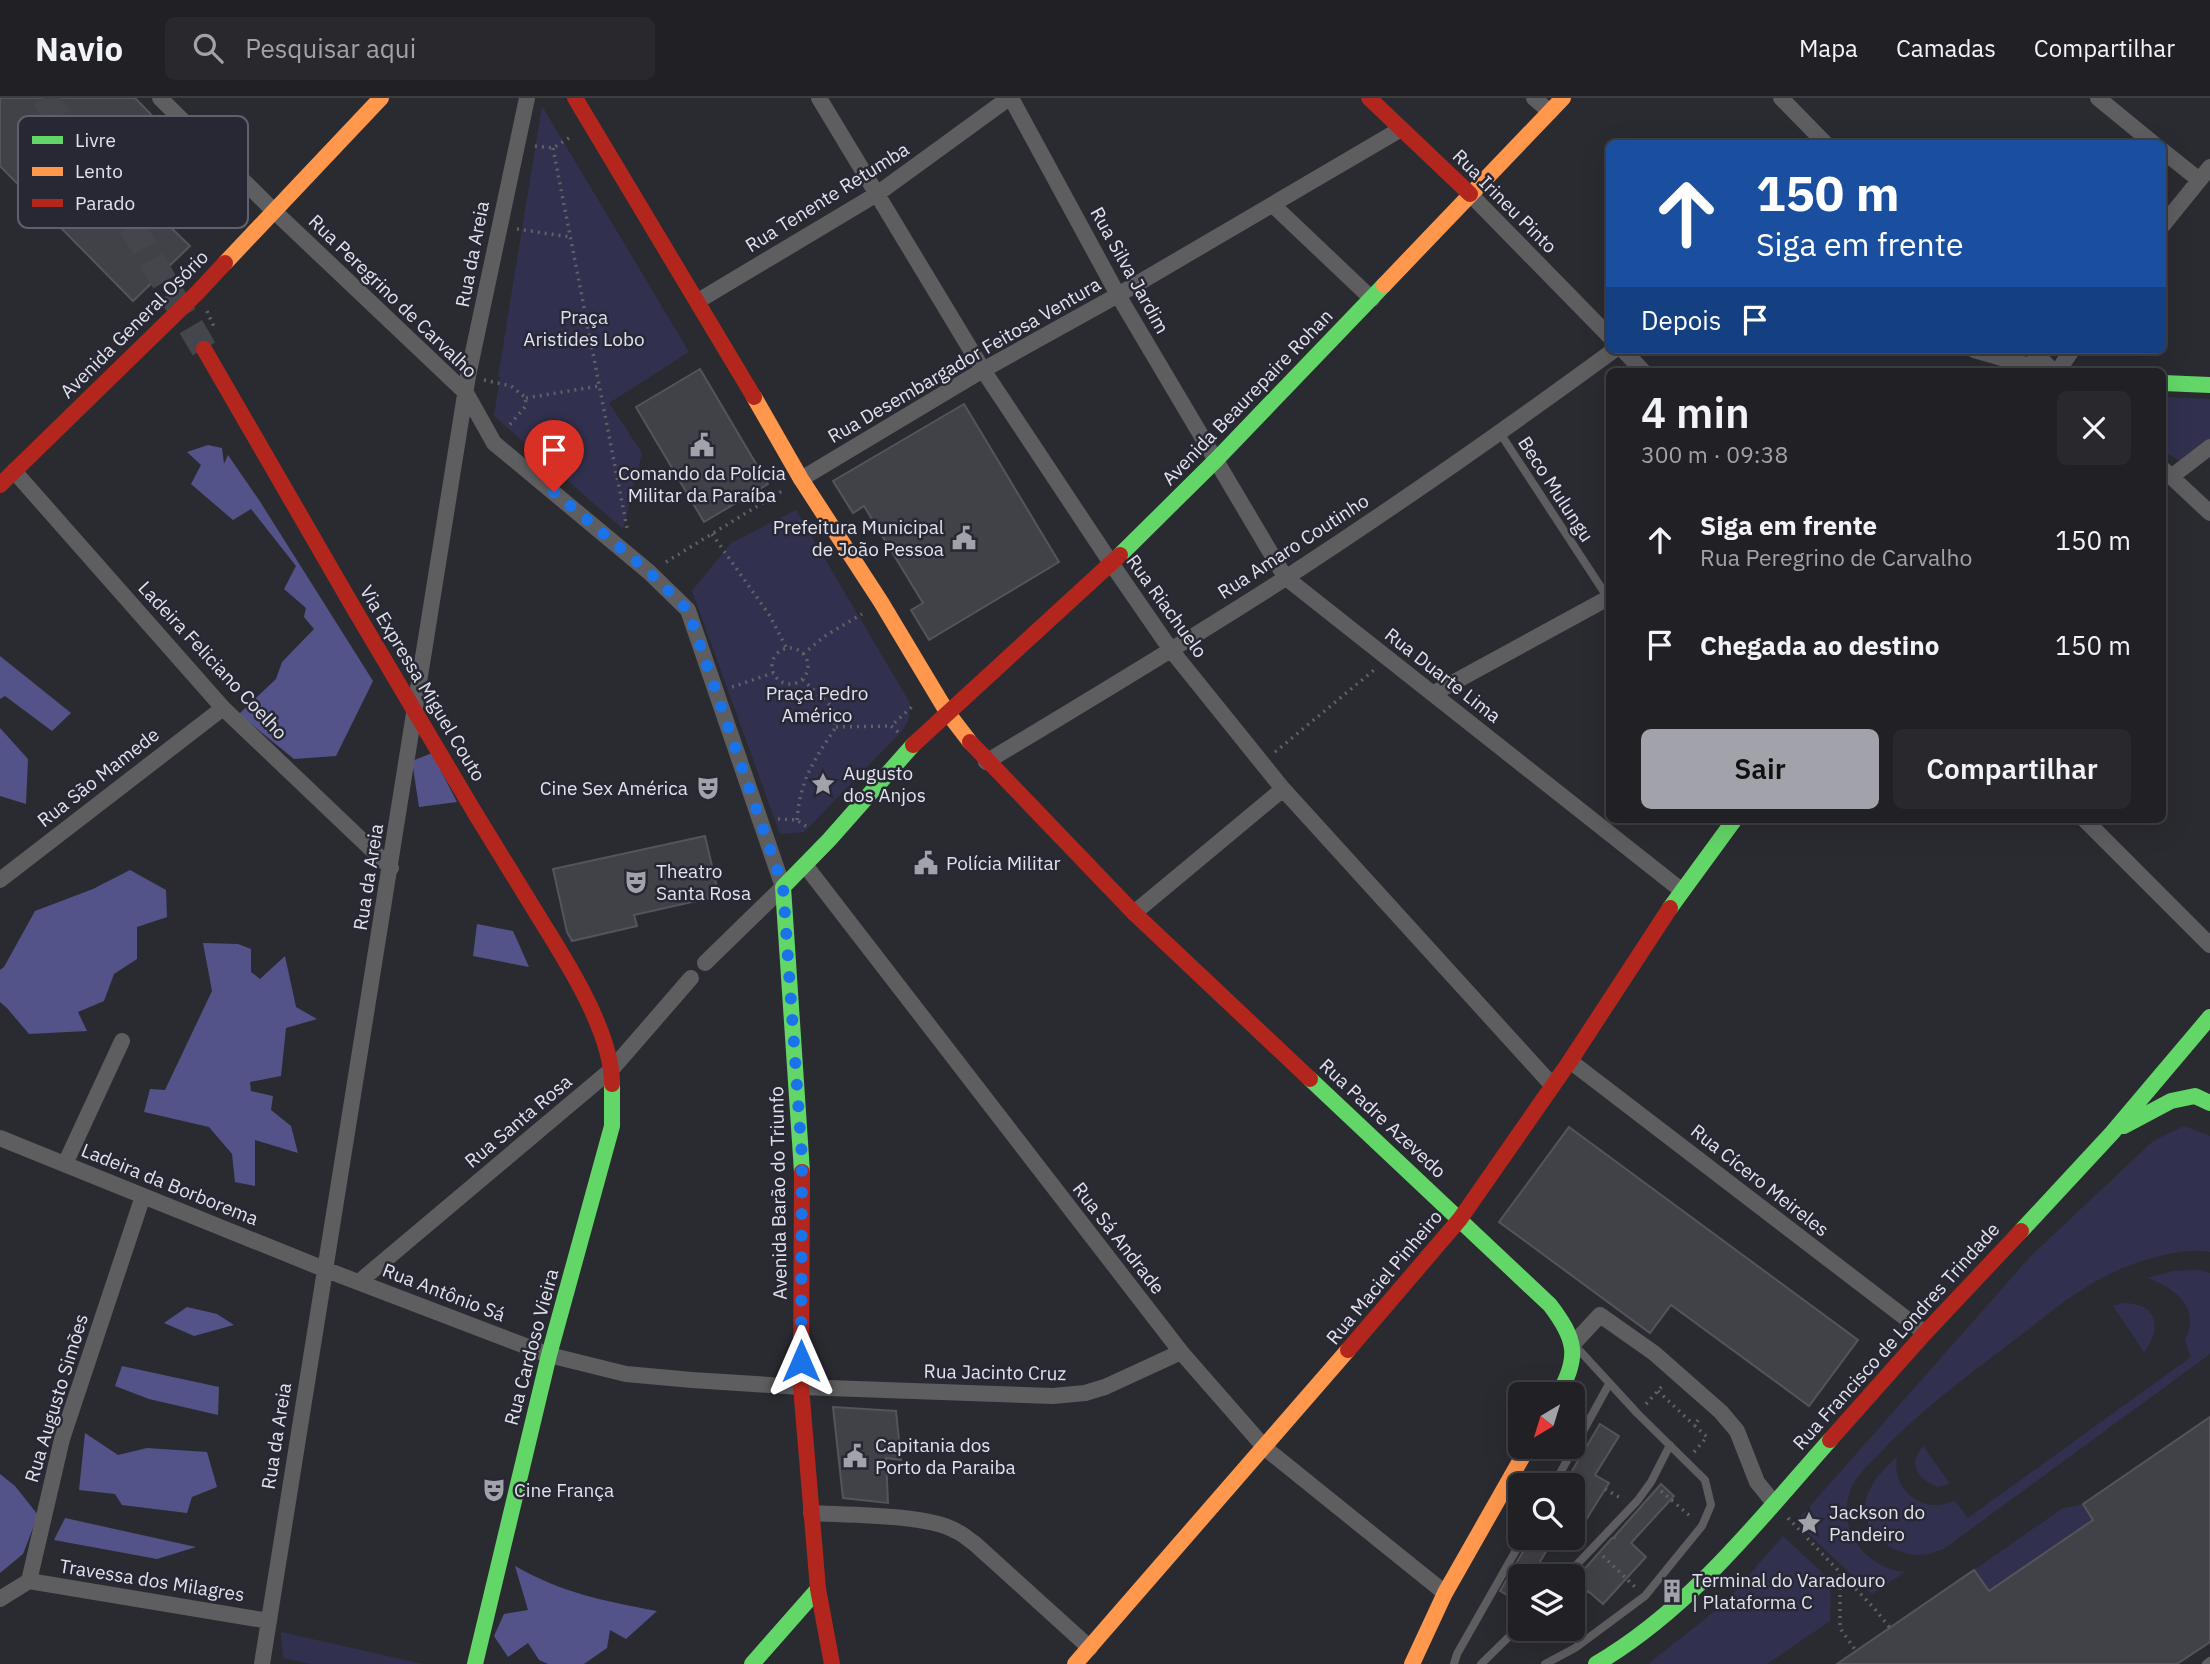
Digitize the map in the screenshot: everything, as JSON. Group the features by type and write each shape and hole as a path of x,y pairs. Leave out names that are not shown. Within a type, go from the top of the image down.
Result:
{"main road":[{"name":"Avenida General Osório","path":"0,485 197,293 381,98"},
{"path":"575,98 802,479 947,712 911,747 829,840 783,887"},
{"name":"Rua Irineu Pinto","path":"1369,98 1470,194"},
{"name":"Avenida Beaurepaire Rohan","path":"947,712 1111,564 1216,460 1563,98"},
{"name":"Via Expressa Miguel Couto","path":"204,349 356,612 568,964 604,1040"},
{"path":"2166,383 2210,386"},
{"name":"Rua Padre Azevedo","path":"947,712 986,762 1134,913 1550,1305 1565,1324 1574,1343"},
{"name":"Rua Maciel Pinheiro","path":"1075,1664 1265,1448 1460,1219 1570,1060 1681,890 1732,823"},
{"name":"Avenida Barão do Triunfo","path":"783,887 802,1158 801,1387 818,1589 832,1664"},
{"name":"Rua Francisco de Londres Trindade","path":"1596,1664 1625,1647 1695,1589 1924,1333 2112,1133 2210,1017"},
{"name":"Rua Cardoso Vieira","path":"475,1664 550,1356 612,1126 612,1069 604,1040"},
{"path":"2112,1133 2171,1101 2194,1096 2210,1103"},
{"path":"1565,1382 1572,1368 1574,1343"},
{"path":"1412,1664 1445,1593 1521,1460"},
{"path":"752,1664 818,1589"}],"street":[{"name":"Rua Peregrino de Carvalho","path":"160,98 178,116"},
{"name":"Rua da Areia","path":"262,1664 468,376 527,98"},
{"name":"Rua Riachuelo","path":"819,98 983,370 1171,650 1283,789 1552,1085"},
{"name":"Rua Tenente Retumba","path":"698,301 877,194 1010,98"},
{"name":"Rua Silva Jardim","path":"1010,98 1118,295 1216,460"},
{"path":"1534,98 1550,112"},
{"path":"1781,98 1822,140"},
{"path":"2098,98 2149,140"},
{"name":"Rua Desembargador Feitosa Ventura","path":"802,479 983,370 1118,295 1401,129"},
{"path":"2166,153 2198,179"},
{"path":"2166,222 2210,167"},
{"name":"Rua Peregrino de Carvalho","path":"248,185 466,394 494,443 633,558 688,610 783,887"},
{"name":"Rua Irineu Pinto","path":"1470,194 1606,333"},
{"path":"1273,205 1372,299"},
{"name":"Rua Amaro Coutinho","path":"986,762 1285,578 1500,433 1609,354"},
{"path":"1627,354 1640,368"},
{"path":"1988,354 2037,368"},
{"path":"2037,354 2053,368"},
{"path":"2058,368 2069,354"},
{"path":"2210,447 2167,473 2210,513"},
{"name":"Rua Duarte Lima","path":"1216,460 1285,578 1681,890"},
{"name":"Ladeira Feliciano Coelho","path":"14,471 223,708 391,868"},
{"path":"1434,693 1606,600"},
{"name":"Rua São Mamede","path":"0,880 223,708"},
{"path":"1134,913 1283,789"},
{"path":"2088,823 2210,945"},
{"name":"Rua Sá Andrade","path":"805,865 1181,1352 1265,1448 1445,1593"},
{"path":"705,963 783,887"},
{"name":"Rua Santa Rosa","path":"359,1282 612,1069 691,978"},
{"path":"65,1164 122,1041"},
{"name":"Rua Cícero Meireles","path":"1570,1060 1924,1333"},
{"name":"Ladeira da Borborema","path":"0,1138 324,1269"},
{"name":"Rua Augusto Simões","path":"29,1581 62,1439 143,1196"},
{"name":"Rua Antônio Sá","path":"324,1269 550,1356 626,1374 801,1387"},
{"path":"1574,1343 1600,1315 1654,1353 1721,1412 1737,1431 1757,1482 1774,1503"},
{"name":"Rua Jacinto Cruz","path":"801,1387 1053,1396 1085,1393 1105,1387 1181,1352"},
{"path":"811,1513 913,1520 956,1530 1090,1648"},
{"path":"0,1599 29,1581"},
{"name":"Travessa dos Milagres","path":"29,1581 269,1621"}],"lane":[{"name":"Beco Mulungu","path":"1500,433 1606,593"},
{"path":"1545,1664 1575,1648 1645,1595 1702,1526 1711,1505 1705,1479 1609,1384 1574,1343"},
{"path":"1559,1473 1609,1384"},
{"path":"1577,1564 1638,1500 1651,1482 1670,1445"},
{"path":"1454,1664 1457,1654 1516,1550"},
{"path":"1481,1664 1508,1638"},
{"path":"2206,1664 2210,1661"}],"path":[{"path":"516,143 553,149 591,124"},
{"path":"553,149 633,558"},
{"path":"520,229 570,237"},
{"path":"197,293 214,327"},
{"path":"468,376 511,386 526,398 599,386"},
{"path":"494,443 521,413 526,398"},
{"path":"649,572 802,479"},
{"path":"712,534 770,616 787,649"},
{"path":"803,654 825,636 881,602"},
{"path":"795,649 803,654 808,669 803,680 786,684 778,680 773,673 773,660 778,653 795,649"},
{"path":"1262,762 1388,658"},
{"path":"716,692 773,673"},
{"path":"797,820 798,801 810,766 836,727 832,707 803,680"},
{"path":"836,727 891,726"},
{"path":"759,817 797,820 829,840"},
{"path":"1637,1413 1676,1372"},
{"path":"1658,1391 1694,1425"},
{"path":"1651,1482 1702,1526"},
{"path":"1774,1503 1890,1628"},
{"path":"1585,1535 1593,1547 1645,1595"},
{"path":"1840,1574 1840,1628 1856,1651"}],"green space":[{"name":"Praça Aristides Lobo","path":"542,106 689,352 609,403 642,453 623,529 494,416"},
{"path":"2166,397 2210,399 2210,439 2180,461 2166,453"},
{"name":"Praça Pedro Américo","path":"796,510 910,703 909,719 902,731 804,832 780,834 692,591 731,543"},
{"path":"2184,1126 2210,1136 2210,1252 2183,1252 2153,1258 2123,1268 2086,1287 1957,1384 1924,1411 1867,1466 1851,1488 1847,1504 1849,1527 1855,1542 1870,1557 1880,1565 1905,1572 1872,1594 1796,1522 2030,1257 2153,1141"},
{"path":"2199,1270 2210,1273 2210,1354 1945,1548 1925,1554 1908,1554 1889,1546 1874,1533 1865,1515 1866,1498 1877,1478 1897,1456 1897,1475 1911,1497 1928,1504 1940,1505 1955,1501 1968,1518 2191,1357 2185,1341 2190,1325 2187,1308 2170,1289 2147,1278 2173,1271"},
{"path":"2123,1303 2143,1307 2153,1318 2154,1334 2144,1352 2113,1306"},
{"path":"1923,1446 1950,1484 1938,1487 1920,1476 1915,1465"},
{"path":"2083,1504 2093,1520 2016,1573 2002,1610 1974,1570 2063,1508"},
{"path":"1783,1536 1831,1581 1830,1621 1767,1664 1648,1664 1724,1604"},
{"path":"281,1632 423,1664 311,1664 283,1658"}],"shaded area":[{"path":"208,445 222,448 224,464 228,455 373,681 336,756 294,759 239,714 276,679 282,662 314,629 304,617 306,608 284,589 296,566 251,509 233,520 191,484 201,465 187,452"},
{"path":"0,656 71,713 52,731 5,696 0,699"},
{"path":"0,728 28,759 26,804 0,796"},
{"path":"432,753 457,802 419,807 412,761"},
{"path":"130,870 166,890 167,917 137,927 137,959 114,974 104,1001 78,1012 87,1031 29,1034 0,1002 0,970 35,911 93,889"},
{"path":"477,924 513,931 529,967 473,956"},
{"path":"203,943 238,944 251,949 251,972 260,979 285,956 296,1007 317,1019 286,1028 281,1076 250,1082 251,1091 273,1096 271,1110 291,1126 298,1153 255,1140 255,1186 235,1182 232,1154 209,1127 144,1112 150,1089 165,1090 212,991"},
{"path":"187,1307 217,1314 234,1325 194,1336 164,1323"},
{"path":"122,1366 219,1387 218,1415 149,1399 115,1386"},
{"path":"85,1433 118,1455 147,1448 207,1452 217,1487 192,1497 187,1513 122,1505 115,1494 79,1490"},
{"path":"0,1474 15,1486 38,1515 23,1554 0,1573"},
{"path":"65,1518 196,1547 157,1559 54,1540"},
{"path":"515,1566 567,1589 657,1611 626,1639 610,1630 607,1648 584,1664 548,1664 539,1660 528,1643 508,1657 494,1636 504,1614 528,1610"}],"building":[{"path":"0,98 135,98 153,116 18,116 18,184 0,166"},
{"path":"61,228 171,228 190,246 133,301"},
{"name":"Comando da Polícia Militar da Paraíba","path":"700,369 768,484 704,522 636,407"},
{"name":"Prefeitura Municipal de João Pessoa","path":"964,404 1059,562 929,640 911,610 923,603 864,506 853,513 833,481"},
{"name":"Theatro Santa Rosa","path":"705,836 719,896 634,915 637,926 572,941 567,932 553,869"},
{"path":"1569,1127 1858,1340 1809,1406 1671,1305 1650,1333 1499,1222"},
{"path":"833,1407 896,1411 901,1460 886,1458 888,1503 843,1498"},
{"path":"2210,1417 2210,1642 2177,1664 1837,1664 1974,1570 1989,1591 2093,1520 2083,1504"},
{"path":"1600,1424 1619,1436 1595,1475 1609,1483 1586,1520 1585,1473 1571,1473 1579,1460 1586,1460 1586,1447"},
{"path":"1661,1484 1674,1496 1631,1543 1646,1557 1603,1604 1588,1591 1585,1594 1585,1568 1612,1538 1616,1538 1614,1537"},
{"path":"1524,1550 1547,1550 1539,1564 1516,1564"},
{"path":"1508,1577 1508,1596 1500,1591"}],"tunnel":[{"path":"43,98 58,116"},
{"path":"133,228 204,349"}],"traffic: fast":[{"path":"1120,555 1216,460 1384,285"},
{"path":"2166,383 2210,385"},
{"path":"802,1172 783,887 829,840 913,745"},
{"path":"1670,908 1732,823"},
{"path":"2021,1231 2112,1133 2210,1017"},
{"path":"1310,1079 1550,1305 1565,1328 1572,1348 1570,1370 1565,1382"},
{"path":"475,1664 549,1355 612,1126 612,1084"},
{"path":"2124,1126 2171,1101 2195,1096 2210,1103"},
{"path":"1596,1664 1630,1642 1693,1590 1750,1532 1830,1440"},
{"path":"752,1664 818,1589"}],"traffic: slow":[{"path":"225,263 381,98"},
{"path":"1384,285 1563,98"},
{"path":"754,397 801,479 881,602 947,712 970,742"},
{"path":"1075,1664 1348,1350"},
{"path":"1412,1664 1445,1593 1521,1460"}],"traffic: jam":[{"path":"575,98 754,397"},
{"path":"1369,98 1470,194"},
{"path":"0,485 225,263"},
{"path":"204,349 356,612"},
{"path":"913,745 1120,555"},
{"path":"356,612 475,813"},
{"path":"970,742 1134,913 1310,1079"},
{"path":"475,813 585,996 604,1041 612,1084"},
{"path":"1348,1350 1460,1219 1570,1061 1670,908"},
{"path":"802,1172 801,1387 818,1589 832,1664"},
{"path":"1830,1440 2021,1231"}],"place":[{"name":"Comando da Polícia Militar da Paraíba","path":"702,445"},
{"name":"Prefeitura Municipal de João Pessoa","path":"964,538"},
{"name":"Augusto dos Anjos","path":"823,784"},
{"name":"Cine Sex América","path":"708,788"},
{"name":"Polícia Militar","path":"926,863"},
{"name":"Theatro Santa Rosa","path":"636,882"},
{"name":"Capitania dos Porto da Paraiba","path":"855,1456"},
{"name":"Cine França","path":"494,1490"},
{"name":"Jackson do Pandeiro","path":"1809,1523"},
{"name":"Terminal do Varadouro | Plataforma C","path":"1672,1591"}],"route":[{"path":"554,492 649,572 688,610 783,887 802,1158 801,1361"}]}
